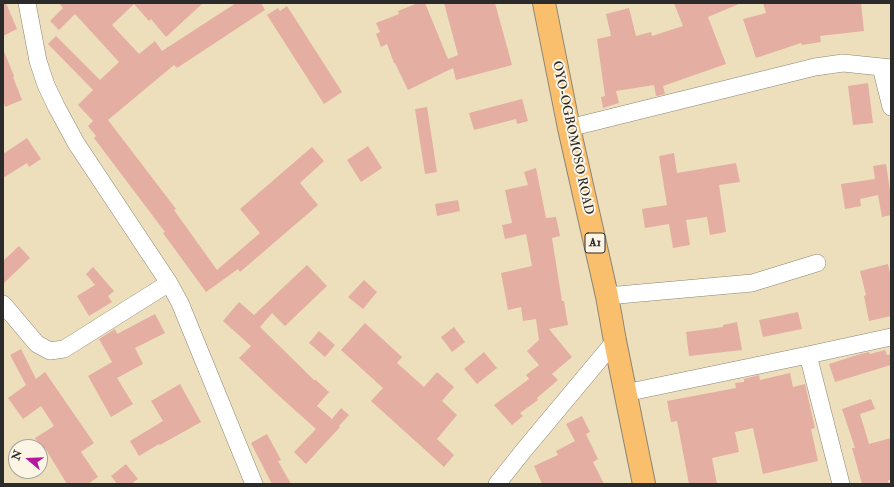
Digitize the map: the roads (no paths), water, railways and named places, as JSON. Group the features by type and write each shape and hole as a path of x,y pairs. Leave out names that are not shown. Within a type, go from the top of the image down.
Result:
{"highway":[{"name":"OYO-OGBOMOSO ROAD","path":"544,3 569,128 607,296 644,484"}],"street":[{"path":"27,3 38,61 46,85 76,143 180,303 254,484"},
{"path":"569,128 815,67 843,64 886,68 891,107"},
{"path":"607,296 752,283 817,263"},
{"path":"3,304 36,344 50,351 64,349 169,284"},
{"path":"625,393 891,337"},
{"path":"497,484 615,341"},
{"path":"808,355 842,484"}]}
